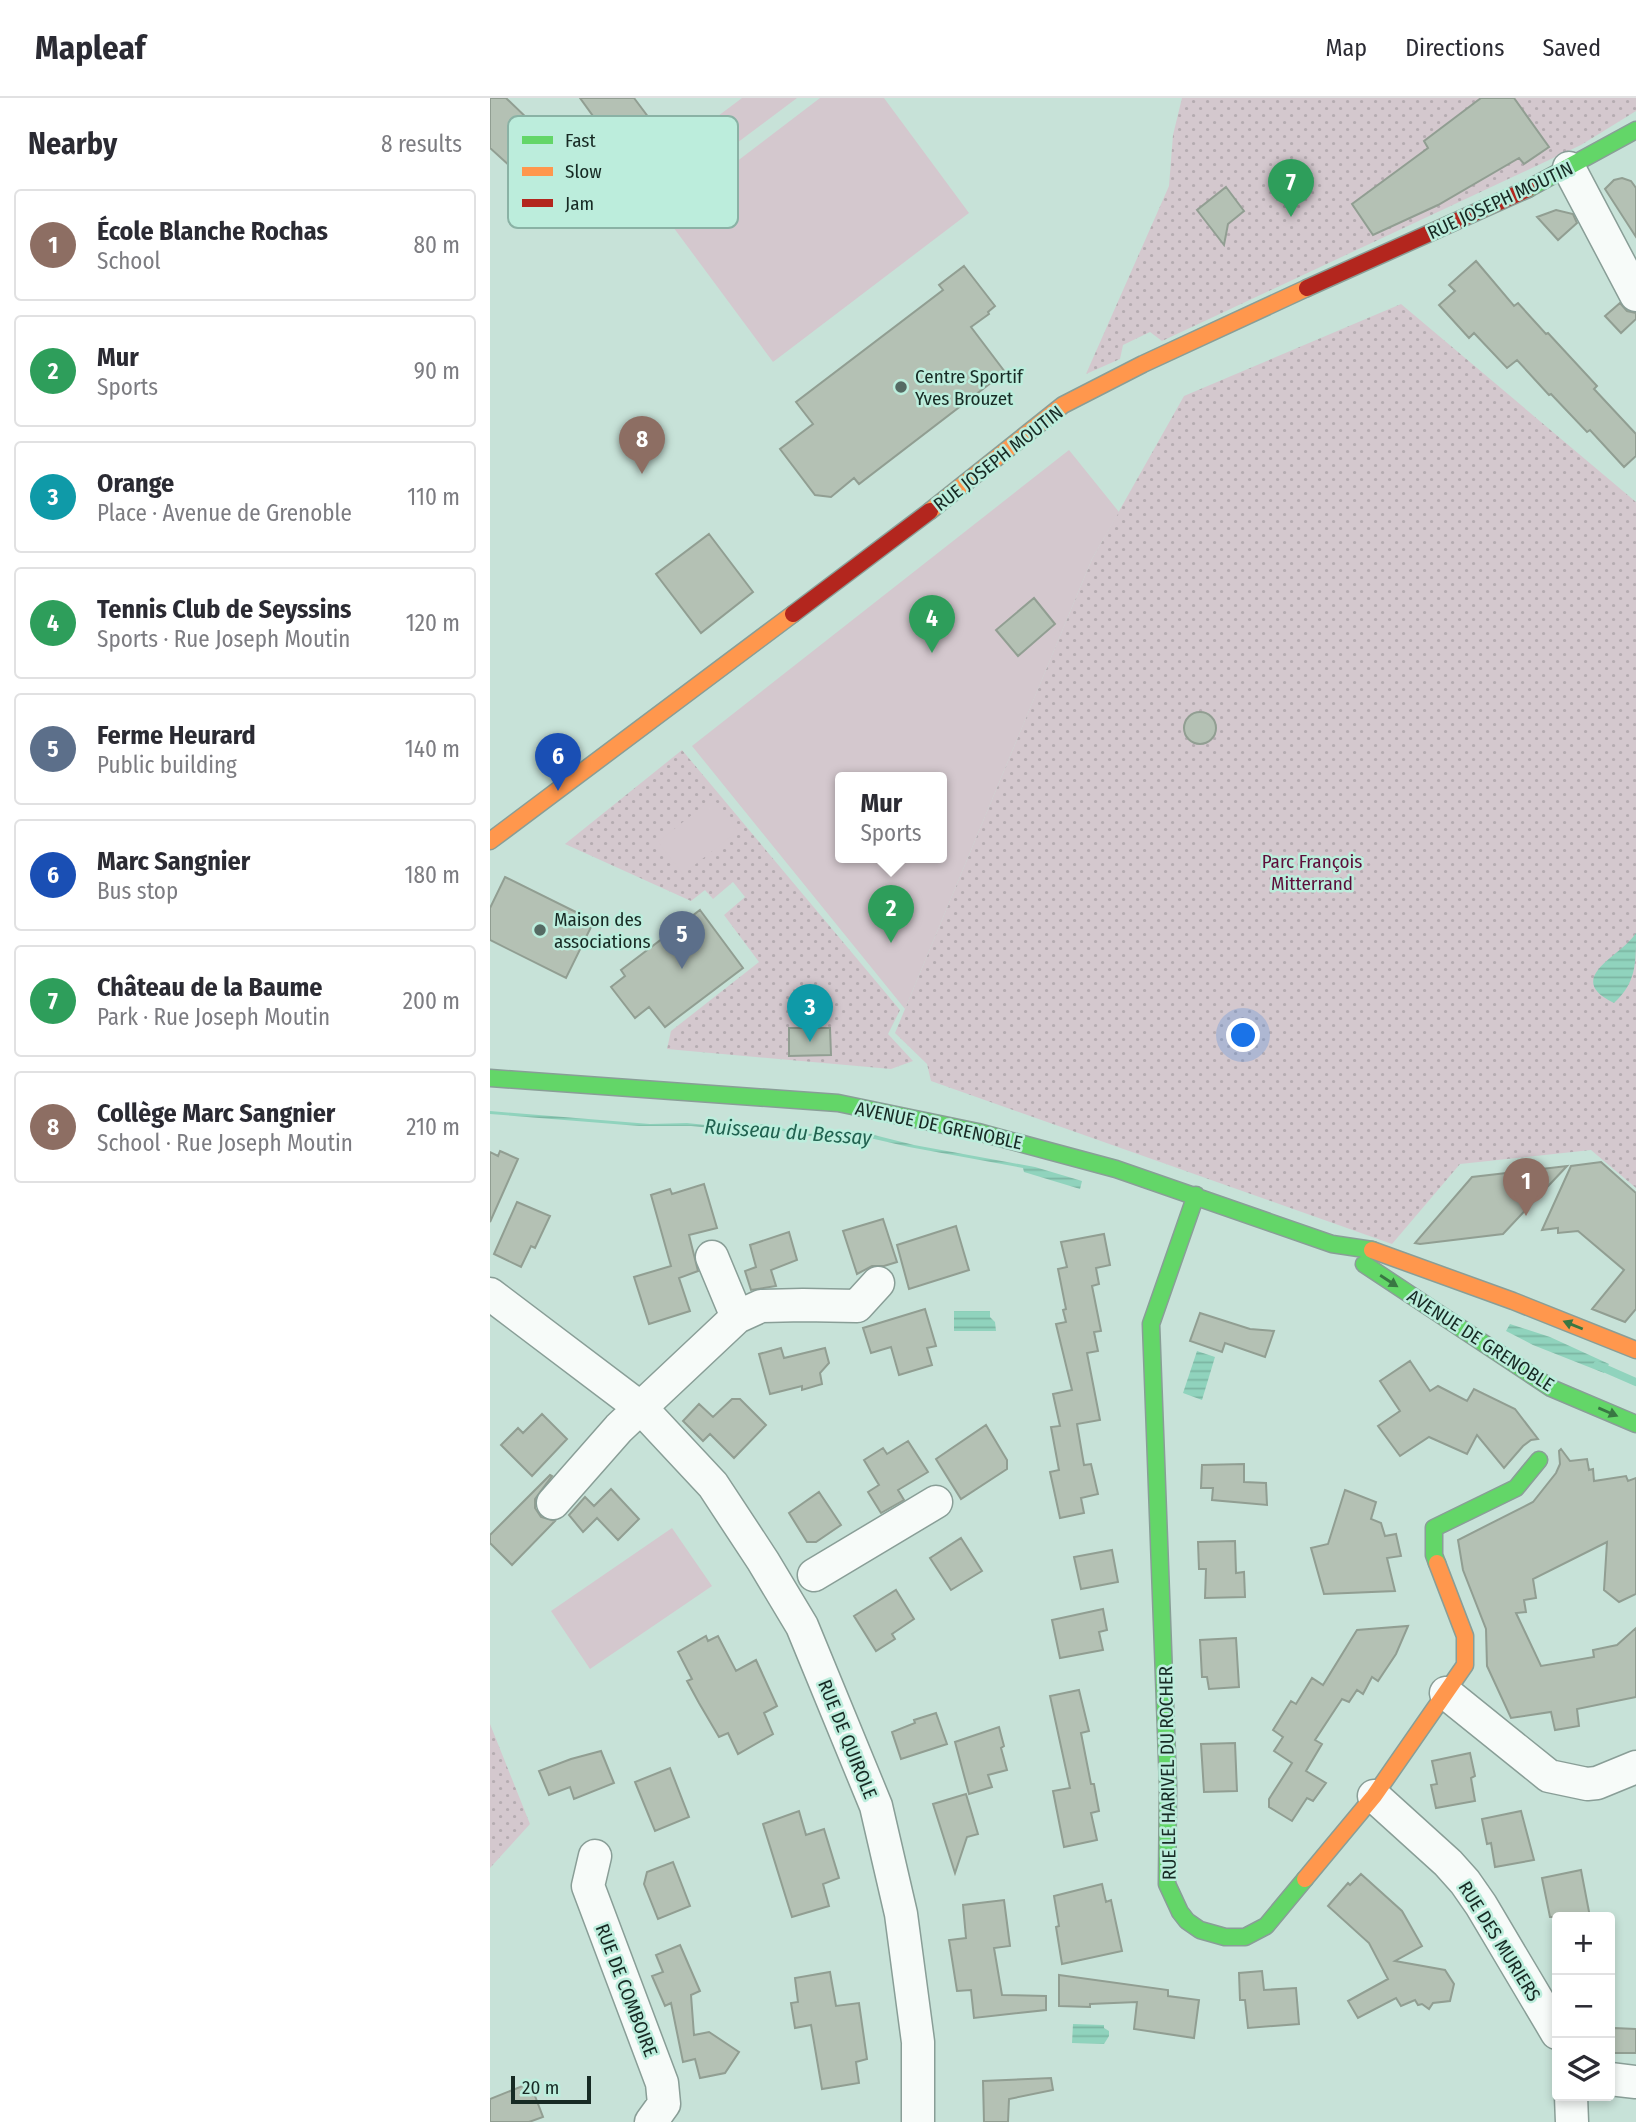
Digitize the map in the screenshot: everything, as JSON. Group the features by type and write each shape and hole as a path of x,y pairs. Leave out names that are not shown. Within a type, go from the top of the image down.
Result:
{"street":[{"name":"RUE JOSEPH MOUTIN","path":"490,841 910,527 1063,405 1254,312 1526,190 1636,130"},
{"path":"1569,168 1636,295"},
{"name":"AVENUE DE GRENOBLE","path":"490,1078 838,1103 910,1116 1038,1147 1196,1195 1332,1244 1371,1250 1513,1301 1636,1350"},
{"name":"RUE LE HARIVEL DU ROCHER","path":"1196,1195 1151,1324 1168,1772 1167,1884 1187,1921 1200,1930 1225,1937 1245,1937 1266,1926 1374,1797 1465,1665 1465,1636 1434,1555 1434,1528 1516,1488 1539,1460"},
{"name":"AVENUE DE GRENOBLE","path":"1332,1244 1551,1388 1636,1424"},
{"path":"712,1257 737,1317"},
{"path":"553,1503 619,1429 737,1317 761,1307 856,1306 878,1283"},
{"name":"RUE DE QUIROLE","path":"490,1294 642,1409 713,1485 796,1615 876,1806 901,1914 918,2042 918,2122"},
{"path":"814,1575 936,1502"},
{"path":"1446,1693 1549,1776 1587,1784 1597,1783 1636,1768"},
{"name":"RUE DES MURIERS","path":"1374,1797 1448,1863 1465,1882 1482,1905 1552,2024"},
{"name":"RUE DE COMBOIRE","path":"595,1856 587,1885 662,2083 664,2104 651,2122"},
{"path":"1615,2080 1636,2081"},
{"path":"1571,2101 1572,2122"}],"green space":[{"path":"742,98 797,98 738,142 738,116 718,116"},
{"path":"820,98 884,98 969,213 773,362 674,228 738,228 738,160"},
{"path":"1182,98 1636,98 1636,111 1581,145 1162,341 1150,332 1123,345 1120,359 1086,374 1169,186 1173,135"},
{"name":"Parc François Mitterrand","path":"1401,304 1636,502 1636,1188 1591,1150 1460,1164 1392,1244 931,1081 927,1064 895,1033 1092,559 1184,396"},
{"path":"1069,450 1119,512 1092,559 905,1009 692,746"},
{"path":"682,750 900,1010 888,1034 913,1061 891,1069 667,1049 671,1031 759,962 724,915 745,897 733,882 713,899 705,890 691,901 565,844"},
{"path":"713,798 738,831 683,874 658,842"},
{"path":"672,1528 712,1586 590,1669 551,1611"},
{"path":"490,1724 530,1824 490,1868"}],"water":[{"path":"1636,933 1636,954 1631,980 1614,1003 1599,994 1594,985 1594,976"},
{"path":"490,1111 734,1128 764,1124 806,1134 858,1131 914,1145 1035,1167 1082,1181 1080,1189 1024,1172 1023,1168 857,1135 806,1136 764,1127 733,1130 691,1126 639,1126 490,1114"},
{"path":"954,1311 990,1311 996,1331 954,1331"},
{"path":"1510,1324 1550,1337 1609,1364 1604,1373 1533,1345 1506,1331"},
{"path":"1197,1351 1215,1357 1202,1400 1183,1393"},
{"path":"1073,2024 1104,2025 1109,2036 1104,2044 1072,2043"}],"building":[{"path":"490,98 506,98 525,116 508,116 508,164 490,148"},
{"path":"580,98 634,98 648,116 593,116"},
{"path":"1481,98 1514,98 1549,147 1524,164 1519,158 1438,205 1373,235 1352,204 1428,148 1424,141"},
{"path":"1622,178 1631,181 1636,188 1636,237 1605,189 1614,180"},
{"path":"1226,187 1244,211 1228,224 1224,245 1197,210"},
{"path":"1556,210 1573,214 1577,223 1558,240 1537,217"},
{"path":"1476,261 1514,306 1518,303 1546,334 1548,333 1597,386 1594,389 1636,434 1636,456 1624,467 1590,430 1587,432 1551,394 1549,395 1517,360 1507,368 1474,333 1469,338 1439,305 1455,291 1449,285"},
{"name":"Centre Sportif Yves Brouzet","path":"964,266 995,306 971,327 1005,372 859,484 854,478 831,497 815,495 780,449 813,424 796,402 943,290 939,285"},
{"path":"1620,303 1627,311 1636,313 1636,319 1621,333 1605,316"},
{"path":"709,534 753,592 701,633 656,574"},
{"path":"1034,598 1055,624 1018,656 996,630"},
{"path":"1200,712 1212,716 1216,728 1212,740 1200,744 1188,740 1184,728 1188,716"},
{"name":"Maison des associations","path":"505,877 594,921 566,978 490,940 490,908"},
{"path":"700,910 743,968 665,1027 649,1007 635,1018 611,987 625,976 621,970"},
{"path":"789,1028 830,1028 831,1055 789,1056"},
{"path":"500,1151 518,1159 490,1222 490,1152 498,1156"},
{"path":"1601,1162 1636,1193 1636,1309 1625,1322 1592,1309 1624,1270 1578,1231 1558,1233 1558,1228 1542,1230 1571,1166"},
{"path":"1567,1166 1503,1234 1415,1243 1472,1177"},
{"path":"704,1184 717,1228 689,1235 698,1271 679,1278 690,1311 649,1324 634,1277 671,1266 651,1195 670,1189 672,1194"},
{"path":"517,1202 550,1216 535,1248 531,1246 521,1267 494,1254"},
{"path":"883,1219 897,1262 872,1266 857,1274 843,1231"},
{"path":"956,1226 969,1270 909,1289 897,1245"},
{"path":"789,1232 797,1260 771,1270 776,1286 751,1290 745,1271 756,1267 750,1245"},
{"path":"1104,1234 1110,1265 1096,1268 1099,1284 1092,1286 1101,1331 1094,1332 1098,1351 1087,1353 1100,1420 1077,1424 1084,1465 1091,1464 1098,1494 1081,1498 1084,1513 1060,1518 1050,1472 1059,1470 1051,1427 1060,1426 1053,1394 1072,1390 1056,1324 1066,1322 1058,1269 1067,1267 1061,1242"},
{"path":"925,1309 936,1346 927,1348 932,1365 899,1375 891,1347 871,1353 863,1328"},
{"path":"1200,1313 1250,1329 1274,1331 1265,1357 1225,1343 1222,1352 1190,1341"},
{"path":"781,1348 784,1358 825,1348 829,1363 820,1373 822,1384 802,1390 802,1386 770,1394 759,1354"},
{"path":"1410,1361 1430,1391 1438,1386 1467,1401 1474,1389 1515,1409 1538,1439 1523,1446 1504,1468 1477,1435 1467,1454 1429,1437 1400,1456 1378,1426 1400,1411 1380,1381"},
{"path":"732,1399 740,1399 766,1425 734,1458 710,1434 703,1441 683,1421 699,1404 713,1417"},
{"path":"542,1414 567,1439 532,1476 501,1445 518,1428 523,1433"},
{"path":"986,1425 1007,1460 1007,1469 961,1499 936,1459"},
{"path":"908,1441 928,1472 898,1490 904,1500 881,1513 868,1492 879,1485 864,1460 883,1448 887,1454"},
{"path":"1561,1449 1570,1461 1587,1459 1589,1470 1593,1469 1594,1481 1626,1476 1628,1481 1636,1478 1636,1594 1619,1602 1604,1590 1607,1542 1533,1579 1536,1598 1524,1600 1526,1612 1516,1613 1541,1666 1594,1657 1593,1650 1617,1645 1636,1628 1636,1697 1577,1709 1579,1726 1555,1730 1551,1712 1511,1718 1487,1666 1486,1629 1463,1570 1458,1540 1533,1502 1556,1473"},
{"path":"1244,1464 1244,1482 1266,1483 1267,1505 1212,1500 1213,1488 1201,1488 1202,1465"},
{"path":"550,1475 552,1476 535,1499 535,1508 541,1517 555,1521 512,1565 490,1543 490,1535"},
{"path":"611,1489 639,1519 618,1540 597,1518 583,1532 569,1515 585,1497 594,1506"},
{"path":"1345,1490 1376,1502 1371,1519 1381,1523 1385,1536 1396,1534 1401,1556 1387,1558 1395,1591 1324,1594 1311,1548 1328,1544"},
{"path":"819,1492 841,1525 816,1542 807,1542 789,1513"},
{"path":"961,1538 982,1571 951,1590 930,1558"},
{"path":"1235,1541 1236,1573 1244,1572 1245,1597 1205,1598 1206,1569 1199,1569 1198,1542"},
{"path":"1112,1550 1118,1582 1081,1589 1074,1557"},
{"path":"896,1590 914,1619 892,1634 895,1639 876,1651 854,1616"},
{"path":"1103,1609 1107,1630 1099,1632 1103,1650 1060,1658 1052,1620"},
{"path":"1408,1626 1396,1654 1378,1681 1372,1677 1363,1694 1357,1690 1349,1702 1342,1699 1315,1740 1322,1744 1306,1771 1326,1783 1313,1801 1307,1798 1292,1821 1269,1807 1269,1799 1292,1763 1274,1751 1283,1737 1273,1730 1291,1701 1296,1704 1312,1678 1323,1685 1357,1630"},
{"path":"706,1636 708,1641 718,1636 736,1671 756,1660 777,1706 764,1713 773,1734 738,1754 728,1733 719,1737 699,1703 687,1681 692,1679 678,1652"},
{"path":"1236,1638 1239,1687 1209,1689 1207,1677 1202,1677 1200,1640"},
{"path":"1079,1690 1089,1731 1081,1733 1099,1811 1091,1813 1097,1840 1064,1847 1053,1791 1070,1788 1050,1696"},
{"path":"936,1713 947,1744 901,1759 892,1732 915,1723 914,1720"},
{"path":"999,1727 1007,1770 988,1775 992,1787 969,1794 955,1742"},
{"path":"1235,1743 1237,1791 1204,1792 1201,1744"},
{"path":"601,1751 614,1783 574,1799 570,1787 549,1795 539,1771"},
{"path":"1470,1753 1475,1776 1471,1778 1475,1801 1436,1808 1431,1785 1437,1784 1432,1761"},
{"path":"670,1768 689,1817 655,1831 635,1782"},
{"path":"966,1794 978,1834 967,1837 955,1873 933,1804"},
{"path":"799,1811 806,1835 824,1829 839,1878 823,1884 829,1906 792,1917 763,1824"},
{"path":"1521,1811 1534,1860 1495,1867 1491,1843 1487,1844 1482,1819"},
{"path":"673,1862 690,1906 658,1919 644,1884 647,1872"},
{"path":"1581,1870 1589,1912 1552,1912 1550,1917 1542,1878"},
{"path":"1361,1874 1402,1911 1422,1946 1395,1961 1445,1970 1454,1984 1450,2001 1433,2003 1429,2009 1422,2004 1418,2005 1415,2000 1401,2006 1396,1998 1358,2018 1348,2001 1388,1979 1369,1943 1328,1906 1348,1883 1350,1885"},
{"path":"1102,1884 1106,1902 1111,1900 1122,1951 1062,1964 1054,1896"},
{"path":"1004,1900 1010,1946 994,1948 1002,1995 1046,1996 1046,2010 974,2018 971,1990 957,1991 949,1940 966,1938 963,1905"},
{"path":"680,1945 700,1991 691,1995 694,2035 709,2032 739,2052 725,2073 700,2078 695,2059 683,2062 671,2003 665,2006 652,1976 663,1972 656,1955"},
{"path":"1262,1971 1264,1990 1296,1988 1299,2024 1248,2028 1245,2000 1240,2000 1239,1973"},
{"path":"830,1972 836,2006 859,2003 867,2059 856,2062 859,2083 822,2089 811,2025 795,2028 791,2003 798,2002 795,1978"},
{"path":"1059,1975 1168,1990 1168,1996 1199,2000 1194,2038 1134,2029 1137,2002 1090,2004 1090,2007 1059,2006"},
{"path":"1615,2028 1636,2029 1636,2053 1615,2053"},
{"path":"1051,2078 1053,2090 1009,2099 1008,2122 984,2122 983,2081"},
{"path":"530,2083 543,2117 529,2122 490,2122 490,2099"}],"waterway":[{"name":"Ruisseau du Bessay","path":"1597,1365 1636,1382"}],"traffic: fast":[{"path":"1528,189 1636,130"},
{"path":"490,1078 838,1103 978,1132 1116,1169 1332,1244 1372,1250"},
{"path":"1196,1195 1151,1324 1168,1785 1167,1884 1180,1912 1200,1930 1225,1937 1245,1937 1266,1926 1305,1879"},
{"path":"1364,1264 1551,1388 1636,1424"},
{"path":"1437,1563 1434,1555 1434,1528 1516,1488 1539,1460"}],"traffic: slow":[{"path":"930,511 1063,405 1143,364 1307,288"},
{"path":"490,841 793,614"},
{"path":"1372,1250 1513,1301 1636,1350"},
{"path":"1305,1879 1374,1796 1465,1665 1465,1636 1437,1563"}],"traffic: jam":[{"path":"1307,288 1528,189"},
{"path":"793,614 930,511"}],"place":[{"name":"Château de la Baume","path":"1291,217"},
{"name":"Centre Sportif Yves Brouzet","path":"901,387"},
{"name":"Collège Marc Sangnier","path":"642,474"},
{"name":"Tennis Club de Seyssins","path":"932,653"},
{"name":"Marc Sangnier","path":"558,791"},
{"name":"Maison des associations","path":"540,930"},
{"name":"Mur","path":"891,943"},
{"name":"Ferme Heurard","path":"682,969"},
{"name":"Orange","path":"810,1042"},
{"name":"École Blanche Rochas","path":"1526,1216"}]}
